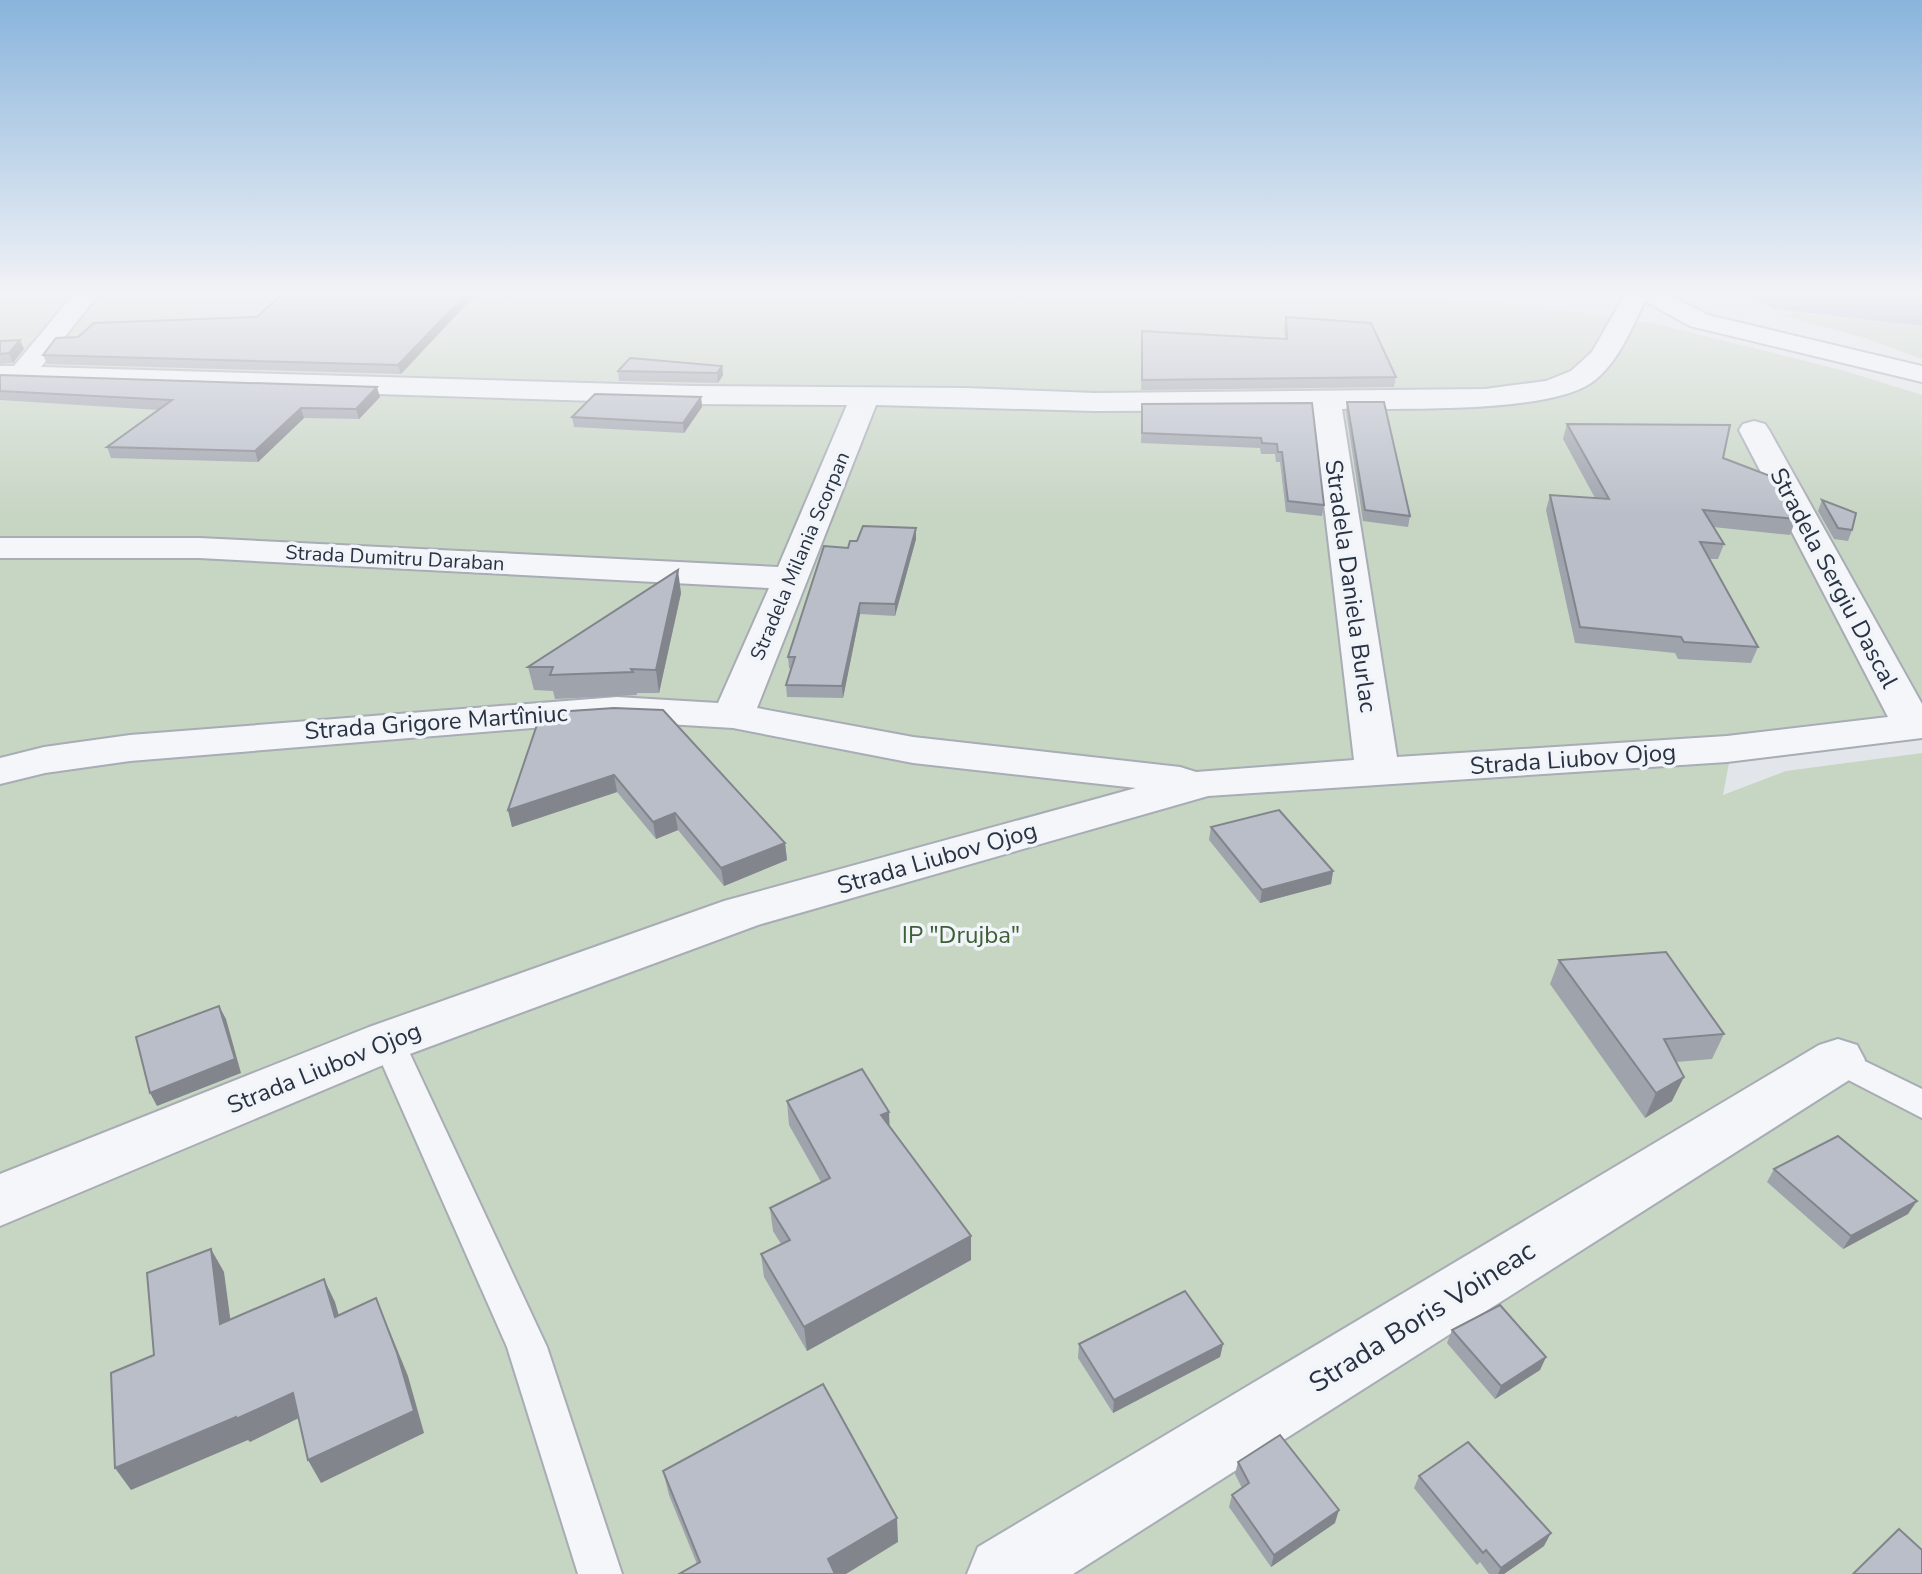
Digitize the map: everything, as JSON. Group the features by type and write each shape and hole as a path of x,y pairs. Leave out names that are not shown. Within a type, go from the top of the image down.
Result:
{"street":[{"path":"11,374 692,395 1326,402 1485,398 1552,389 1581,377 1589,369"},
{"name":"Stradela Milania Scorpan","path":"733,716 789,578 833,483 865,396"},
{"name":"Stradela Daniela Burlac","path":"1326,402 1377,771"},
{"name":"Stradela Sergiu Dascal","path":"1754,430 1918,726"},
{"name":"Strada Dumitru Daraban","path":"0,548 199,548 789,578"},
{"name":"Strada Grigore Martîniuc","path":"0,771 44,760 130,748 617,709 733,716 913,750 1206,783"},
{"name":"Strada Liubov Ojog","path":"0,1201 388,1041 741,913 1206,783 1727,749 1918,726"},
{"name":"Strada Boris Voineac","path":"1005,1574 1838,1060"}],"lane":[{"path":"388,1041 527,1347 600,1574"},
{"path":"1838,1060 1922,1105"}],"green space":[{"name":"IP \"Drujba\"","path":"0,369 1839,369 1922,395 1922,739 1729,763 1723,795 1786,771 1922,753 1922,1574 0,1574"}],"building":[{"path":"619,369 720,369 717,373"},
{"path":"1142,369 1393,369 1396,377 1142,380"},
{"path":"0,375 377,387 356,409 301,408 255,451 107,447 172,400 0,391"},
{"path":"595,394 701,397 683,423 572,417"},
{"path":"1347,402 1384,402 1410,516 1365,510"},
{"path":"1312,403 1324,505 1288,501 1282,452 1278,452 1277,444 1262,443 1261,438 1142,433 1142,404"},
{"path":"1567,424 1730,425 1723,458 1773,477 1796,519 1703,510 1724,544 1700,542 1758,647 1684,642 1681,637 1580,627 1550,495 1609,499"},
{"path":"1822,500 1856,513 1852,530 1838,528"},
{"path":"863,526 916,528 895,604 860,603 842,686 786,685 795,657 788,657 824,546 848,548 850,541 857,541"},
{"path":"678,570 656,670 550,675 553,667 528,667"},
{"path":"614,708 663,710 785,843 721,868 675,813 653,822 614,775 508,810 541,713"},
{"path":"1279,810 1333,871 1262,890 1211,827"},
{"path":"1666,952 1724,1034 1664,1039 1684,1077 1656,1093 1559,960"},
{"path":"219,1006 235,1059 150,1093 136,1037"},
{"path":"862,1069 889,1112 881,1115 971,1236 804,1327 761,1254 790,1240 770,1208 830,1178 787,1101"},
{"path":"1838,1136 1917,1201 1851,1236 1774,1169"},
{"path":"211,1249 220,1324 324,1279 335,1317 376,1298 414,1411 308,1460 293,1393 115,1468 111,1373 154,1355 147,1273"},
{"path":"1185,1291 1223,1344 1114,1400 1079,1344"},
{"path":"1500,1305 1546,1357 1501,1386 1452,1330"},
{"path":"823,1384 897,1518 828,1559 835,1574 679,1574 700,1562 663,1471"},
{"path":"1280,1435 1339,1510 1274,1555 1232,1495 1249,1483 1238,1462"},
{"path":"1468,1442 1551,1533 1501,1568 1486,1550 1483,1553 1419,1476"},
{"path":"1899,1529 1922,1550 1922,1574 1853,1574"}]}
